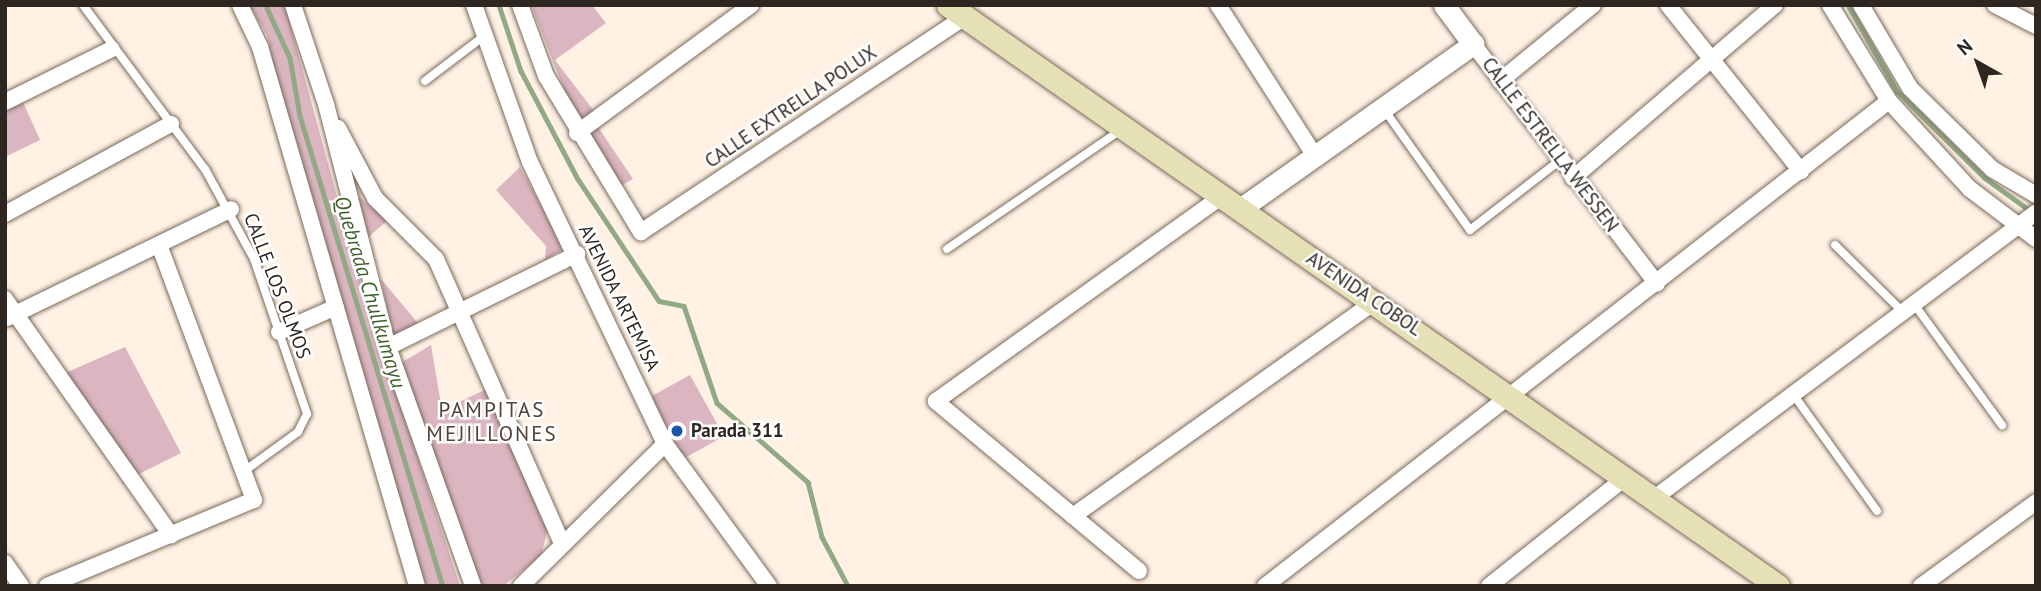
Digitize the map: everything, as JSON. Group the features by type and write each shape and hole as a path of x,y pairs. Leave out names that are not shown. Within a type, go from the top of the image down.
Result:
{"main road":[{"name":"AVENIDA COBOL","path":"955,9 1511,395 1778,586"}],"street":[{"path":"240,5 260,47 417,586"},
{"path":"293,5 326,104 388,347 473,586"},
{"name":"AVENIDA ARTEMISA","path":"474,5 530,162 577,254 665,443 769,586"},
{"path":"520,5 577,132 751,5"},
{"path":"1218,5 1315,156"},
{"name":"CALLE ESTRELLA WESSEN","path":"1444,5 1559,161 1657,284"},
{"path":"1500,81 1593,5"},
{"path":"1668,5 1801,171"},
{"path":"1573,178 1775,5"},
{"path":"1830,5 1889,101 1970,189 2017,228 2036,239"},
{"path":"1861,5 1910,88 1992,169 2036,195"},
{"path":"1995,5 2036,26"},
{"name":"CALLE EXTRELLA POLUX","path":"577,132 641,232 955,9"},
{"path":"1139,571 936,401 1231,203 1315,156 1473,44"},
{"path":"5,102 112,49"},
{"path":"1265,586 1657,284 1889,101"},
{"path":"326,104 375,198 436,259 465,313 562,543"},
{"path":"5,214 171,124"},
{"path":"10,316 160,247 231,209"},
{"path":"1653,499 2036,213"},
{"path":"47,586 254,500 247,469 160,247"},
{"path":"388,347 465,313 577,254"},
{"path":"5,299 10,316 171,535"},
{"path":"1073,516 1374,302"},
{"path":"279,332 336,307"},
{"path":"528,584 562,543 665,443"},
{"path":"1489,586 1625,478"},
{"path":"1921,586 2036,502"},
{"path":"5,563 21,586"}],"lane":[{"name":"CALLE LOS OLMOS","path":"83,5 112,49 171,124 231,209 279,332 305,424 247,469"},
{"path":"425,81 484,36"},
{"path":"1383,108 1470,230 1559,161"},
{"path":"947,249 1124,128"},
{"path":"1835,245 1908,308 2002,425"},
{"path":"1793,394 1877,510"}],"shaded area":[{"path":"249,5 283,5 287,13 362,288 460,586 424,586 282,108 267,35"},
{"path":"531,5 592,5 606,23 555,60 594,111 577,122"},
{"path":"23,102 40,140 5,157 5,111"},
{"path":"598,127 633,179 619,187 588,133"},
{"path":"520,167 560,240 561,250 545,260 546,246 496,190"},
{"path":"359,197 388,220 365,240 356,203"},
{"path":"381,279 421,327 393,337"},
{"path":"431,345 442,410 489,388 548,528 541,556 503,586 482,586 399,364"},
{"path":"125,347 181,453 135,476 65,373"},
{"path":"690,375 724,436 684,459 650,397"}],"waterway":[{"path":"499,5 521,71 578,179 659,301 684,306 717,403 808,482 822,537 848,586"},
{"path":"1848,5 1897,91 1985,178 2032,212"},
{"name":"Quebrada Chullkumayu","path":"267,8 290,58 300,116 443,586"}],"place":[{"name":"Parada 311","path":"677,431"}],"district":[{"name":"PAMPITAS MEJILLONES","path":"492,422"}]}
